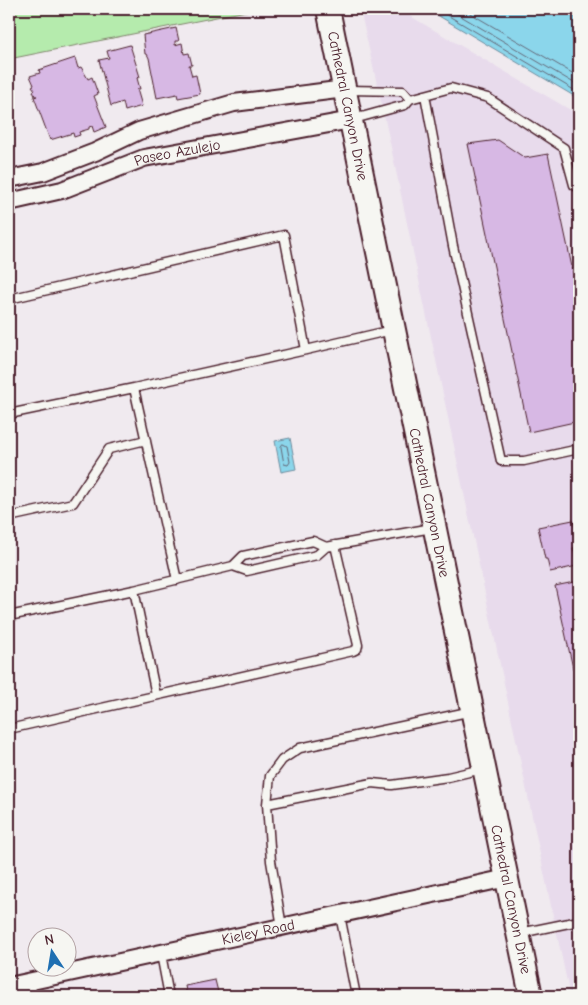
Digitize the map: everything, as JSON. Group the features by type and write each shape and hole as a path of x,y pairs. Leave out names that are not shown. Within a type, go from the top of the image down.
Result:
{"street":[{"name":"Cathedral Canyon Drive","path":"328,9 531,996"},
{"name":"Paseo Azulejo","path":"9,179 43,172 95,152 139,131 234,104 344,89"},
{"name":"Paseo Azulejo","path":"9,202 62,190 144,158 351,120"},
{"name":"Kieley Road","path":"9,986 32,989 161,954 507,878"}],"lane":[{"path":"351,120 405,105 410,99 451,88 488,98 564,148 574,185 579,188"},
{"path":"344,89 403,91 410,99"},
{"path":"425,95 453,246 501,460 524,461 579,449"},
{"path":"9,300 284,235 306,350"},
{"path":"9,414 134,388 394,329"},
{"path":"134,388 177,580"},
{"path":"9,517 73,503 109,449 146,440"},
{"path":"9,616 177,580 233,566 243,556 313,541 326,547 435,528"},
{"path":"9,728 357,649 358,645 335,546"},
{"path":"233,566 247,571 317,555 326,547"},
{"path":"134,590 156,696"},
{"path":"282,927 271,860 267,804 270,776 282,760 300,748 473,711"},
{"path":"267,804 372,783 392,785 448,777 485,768"},
{"path":"340,915 356,996"},
{"path":"518,934 579,920"},
{"path":"161,954 169,996"}],"shaded area":[{"path":"360,9 398,9 579,115 579,996 570,996 388,133"}],"green space":[{"path":"9,9 256,9 9,59"}],"water":[{"path":"427,9 579,9 579,99"},
{"path":"290,438 296,469 281,472 275,441"}],"building":[{"path":"176,28 179,41 175,41 175,45 182,43 184,54 189,53 192,65 189,65 192,76 196,75 200,94 178,98 177,94 157,98 149,58 145,54 143,35"},
{"path":"130,45 140,77 137,78 140,89 137,89 142,106 125,111 123,102 111,106 99,60 109,58 107,51"},
{"path":"75,58 78,68 81,67 88,79 92,77 98,94 94,96 106,127 94,132 92,126 79,132 80,135 74,137 73,133 50,140 34,97 37,96 35,96 33,91 35,90 32,86 34,85 30,76 40,73 39,70"},
{"path":"498,140 525,158 548,154 579,300 579,421 529,432 468,144"},
{"path":"573,520 579,547 573,548 577,566 550,572 538,527"},
{"path":"579,581 579,672 574,673 555,586"},
{"path":"215,980 219,996 187,996 185,986"}]}
